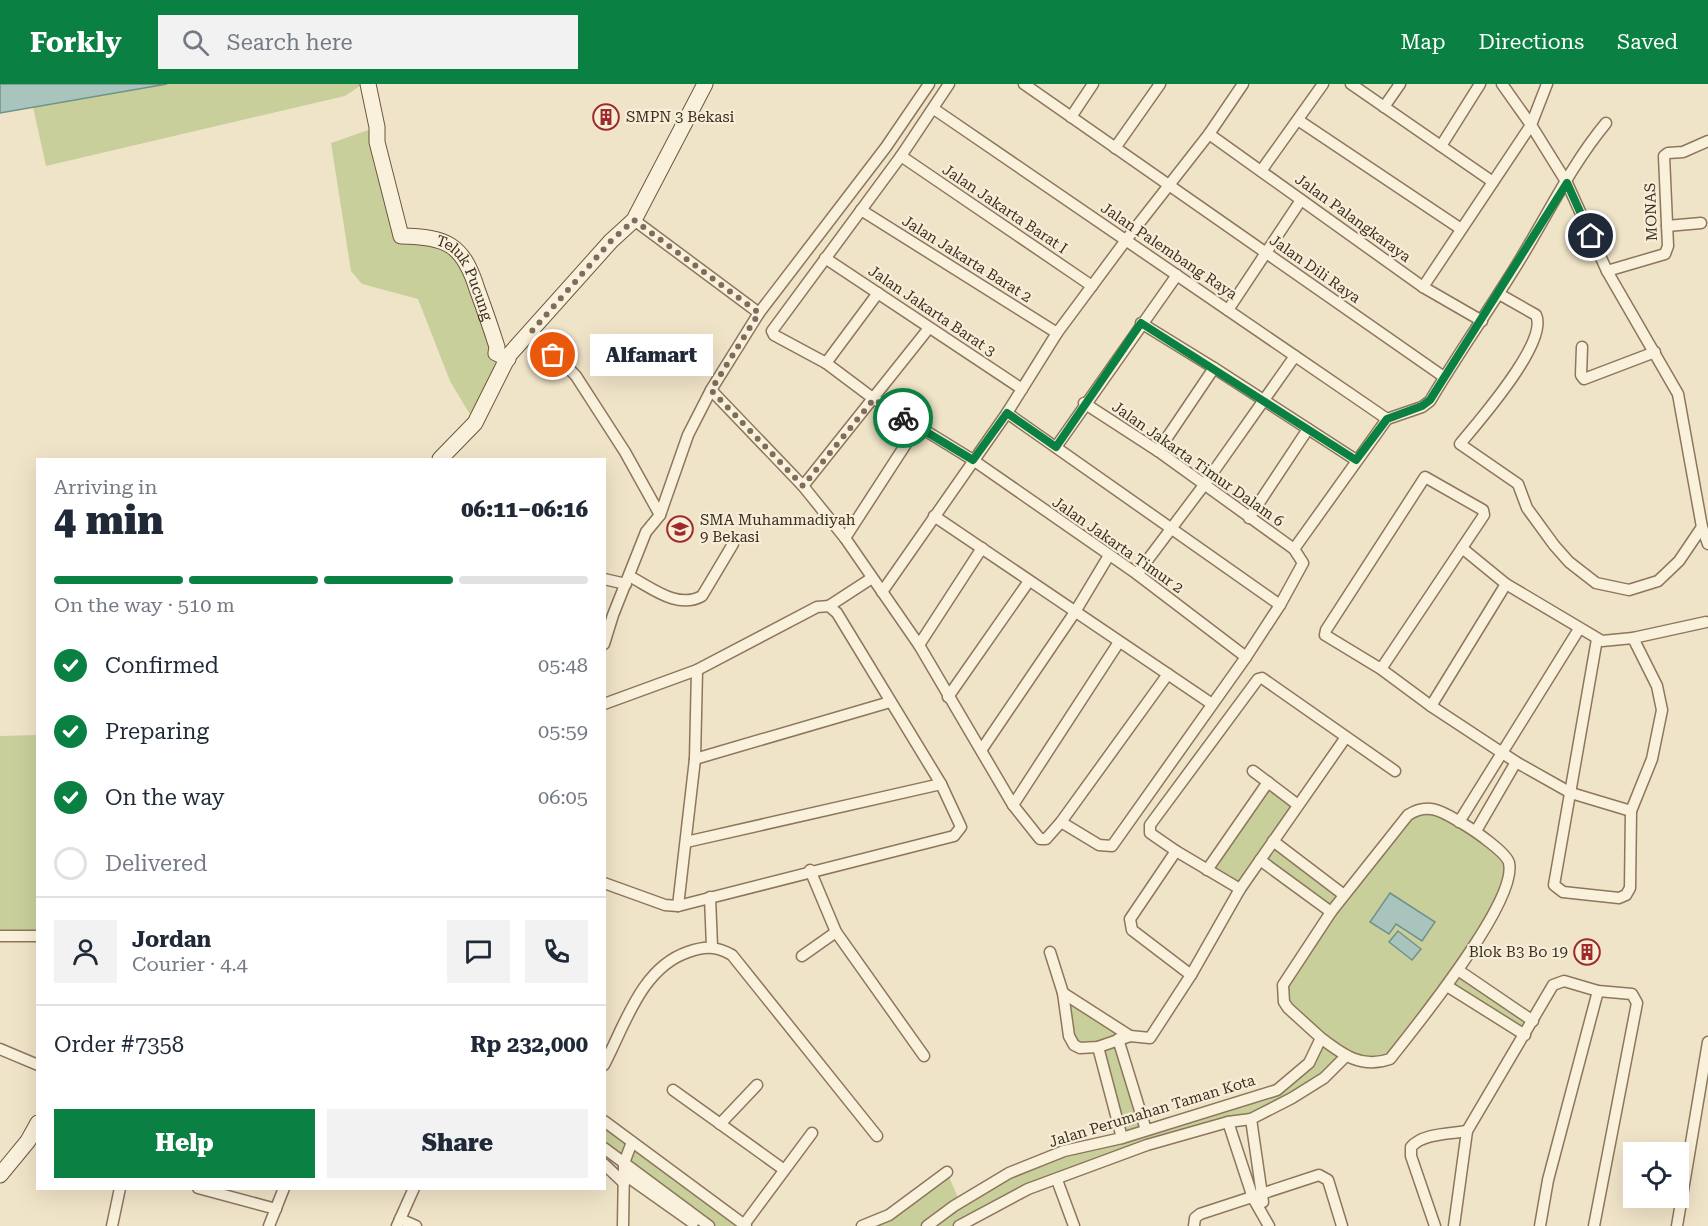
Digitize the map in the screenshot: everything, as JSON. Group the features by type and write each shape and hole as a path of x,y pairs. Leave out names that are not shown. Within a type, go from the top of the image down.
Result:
{"street":[{"name":"Teluk Pucung","path":"368,84 377,127 377,142 401,236 446,243 458,249 473,270 498,347 496,353 508,359"},
{"path":"441,458 475,423 509,356 611,241 634,220 705,84"},
{"path":"606,639 646,532 660,515 685,443 711,390 759,313 886,147 929,84"},
{"path":"825,258 901,156 949,84"},
{"name":"Jalan Dili Raya","path":"1024,84 1036,87 1071,117 1444,377"},
{"path":"1071,117 1094,84"},
{"path":"1115,148 1160,84"},
{"path":"882,592 1007,413 1058,333 1126,240 1209,134 1243,84"},
{"path":"1261,171 1323,84"},
{"path":"1351,84 1493,182"},
{"path":"1384,107 1400,84"},
{"path":"1441,146 1480,84"},
{"path":"1499,294 1536,315 1538,325 1527,354 1516,372 1460,444 1518,484 1527,508 1554,545 1569,562 1596,583 1629,590 1658,581 1706,535 1682,405 1655,351 1607,271 1567,183 1502,84"},
{"path":"1423,287 1531,125 1547,84"},
{"name":"Jalan Palembang Raya","path":"934,109 1387,419"},
{"path":"1298,120 1461,229"},
{"path":"1061,822 1099,845 1112,846 1246,657 1280,605 1302,568 1302,559 1294,549 1387,419 1426,404 1499,294 1567,183 1582,152 1606,123"},
{"name":"Jalan Palangkaraya","path":"1209,134 1423,287 1482,321"},
{"name":"MONAS","path":"1607,271 1665,254 1667,226 1664,156 1668,153 1683,152 1708,141"},
{"name":"Jalan Jakarta Barat I","path":"901,156 1092,286"},
{"path":"1228,310 1301,200"},
{"name":"Jalan Jakarta Barat 2","path":"861,210 1058,333"},
{"path":"634,220 759,313"},
{"path":"1667,226 1701,223"},
{"name":"Jalan Jakarta Barat 3","path":"825,258 1022,389"},
{"name":"Jalan Jakarta Timur 2","path":"825,258 772,331 774,335 826,363 874,399 973,460 1108,557 1137,574 1246,657"},
{"path":"1056,447 1084,403 1177,275"},
{"path":"826,363 878,292"},
{"path":"1141,323 1356,460"},
{"path":"803,486 929,328"},
{"path":"532,331 560,362 570,368 581,383 625,452 660,515"},
{"path":"1582,347 1581,375 1584,379 1655,351"},
{"path":"1137,574 1171,531 1295,356"},
{"path":"1158,451 1214,368"},
{"path":"711,390 803,486 845,538 919,645 1013,805 1040,839 1046,839 1061,822 1168,674"},
{"name":"Jalan Jakarta Timur Dalam 6","path":"1084,403 1158,451 1294,549"},
{"path":"1007,413 1171,531 1280,605"},
{"path":"845,538 917,427"},
{"path":"1249,518 1308,429"},
{"path":"1381,669 1483,519 1482,510 1423,478 1325,631 1327,637 1381,669 1431,706 1516,762 1571,793 1631,811"},
{"path":"934,516 1212,704"},
{"path":"606,579 628,580 674,599 695,600 702,596 733,544"},
{"path":"919,645 982,548"},
{"path":"1462,548 1506,584 1597,639 1633,638 1706,622"},
{"path":"982,749 1075,612 1108,557"},
{"path":"606,703 697,670 817,607 829,606 872,578"},
{"path":"948,697 1029,581"},
{"path":"1431,706 1506,584"},
{"path":"606,884 665,905 678,906 810,870 957,835 960,831 960,822 940,784 837,613 829,606"},
{"path":"1459,822 1579,629"},
{"path":"1597,639 1554,882 1556,888 1563,892 1620,898 1626,895 1630,888 1631,811 1652,759 1662,710 1657,686 1633,638"},
{"path":"1013,805 1119,642"},
{"path":"678,906 695,759 697,670"},
{"path":"1240,889 1176,851 1150,832 1150,825 1259,678 1395,771"},
{"path":"695,759 890,702"},
{"path":"1050,952 1064,993 1072,1042 1080,1048 1098,1047 1130,1036 1150,1038 1191,975 1240,889 1346,738"},
{"path":"1476,831 1516,762"},
{"path":"1253,771 1298,805"},
{"path":"1207,870 1268,782"},
{"path":"686,842 940,784"},
{"path":"1421,807 1430,807 1459,822 1476,831 1509,860 1509,880 1458,970 1390,1059 1369,1063 1345,1057 1288,1008 1284,1002 1283,985 1331,912 1408,814 1421,807"},
{"path":"1273,841 1344,895"},
{"path":"1176,851 1130,919 1129,925 1132,930 1191,975"},
{"path":"1260,860 1331,912"},
{"path":"810,870 836,932 924,1056"},
{"path":"710,897 712,947"},
{"path":"802,956 836,932"},
{"path":"0,936 36,936"},
{"path":"606,1061 653,973 670,960 712,947 732,955 877,1136"},
{"path":"1458,970 1533,1021"},
{"path":"1454,1226 1467,1131 1552,986 1558,982 1571,982 1598,991 1632,994 1637,1007 1594,1226"},
{"path":"1447,986 1525,1035"},
{"path":"1540,1226 1548,1180 1598,991"},
{"path":"1064,993 1130,1036"},
{"name":"Jalan Perumahan Taman Kota","path":"927,1226 954,1206 1009,1173 1064,1151 1122,1138 1277,1090 1309,1063 1321,1038"},
{"path":"1118,1039 1146,1130"},
{"path":"1677,1226 1705,1087 1708,1042"},
{"path":"1098,1047 1122,1138"},
{"path":"0,1049 36,1064"},
{"path":"958,1226 1028,1189 1147,1146 1228,1122 1251,1119 1324,1078 1345,1057"},
{"path":"720,1124 757,1085"},
{"path":"673,1090 783,1169"},
{"path":"1251,1119 1258,1196"},
{"path":"606,1122 744,1226 783,1169 812,1133"},
{"path":"1228,1122 1269,1226"},
{"path":"1435,1226 1411,1156 1411,1147 1417,1141 1429,1137 1467,1131"},
{"path":"0,1175 33,1142"},
{"path":"623,1226 624,1163 632,1142"},
{"path":"606,1150 709,1226"},
{"path":"606,1166 698,1226"},
{"path":"862,1226 889,1215 947,1172"},
{"path":"1194,1226 1195,1218 1200,1214 1319,1174 1328,1180 1342,1226"},
{"path":"1057,1180 1074,1226"},
{"path":"112,1226 120,1190"},
{"path":"205,1190 276,1209"},
{"path":"269,1226 283,1190"},
{"path":"413,1190 398,1222 416,1226"}],"green space":[{"path":"167,84 363,84 345,96 46,166 33,107"},
{"path":"377,127 401,235 458,249 502,356 475,423 450,381 418,299 362,284 351,271 331,143"},
{"path":"36,735 36,936 0,936 0,736"},
{"path":"1268,782 1298,805 1273,841 1344,895 1408,815 1430,807 1508,860 1510,870 1458,970 1533,1021 1525,1035 1447,986 1390,1059 1345,1057 1292,1098 1057,1180 959,1226 862,1226 889,1215 947,1172 959,1200 1061,1152 1122,1138 1099,1047 1074,1045 1063,993 1130,1036 1118,1039 1146,1130 1277,1090 1309,1063 1321,1038 1283,995 1331,912 1260,860 1240,889 1207,870"},
{"path":"606,1123 743,1226 697,1226 625,1175 624,1163 606,1149"}],"water":[{"path":"0,84 167,84 0,113"},
{"path":"1390,893 1435,922 1422,941 1396,924 1389,934 1370,922"},
{"path":"1398,931 1421,949 1412,960 1389,942"}],"way so far":[{"path":"553,355 532,331 611,241 634,220 759,313 711,390 803,486 874,399 903,418"}],"place":[{"name":"SMPN 3 Bekasi","path":"606,117"},
{"name":"Alfamart","path":"553,355"},
{"name":"SMA Muhammadiyah 9 Bekasi","path":"680,529"},
{"name":"Blok B3 Bo 19","path":"1587,952"}],"route":[{"path":"903,418 973,460 1007,413 1056,447 1141,323 1356,460 1387,419 1422,406 1430,400 1567,183 1591,236"}]}
